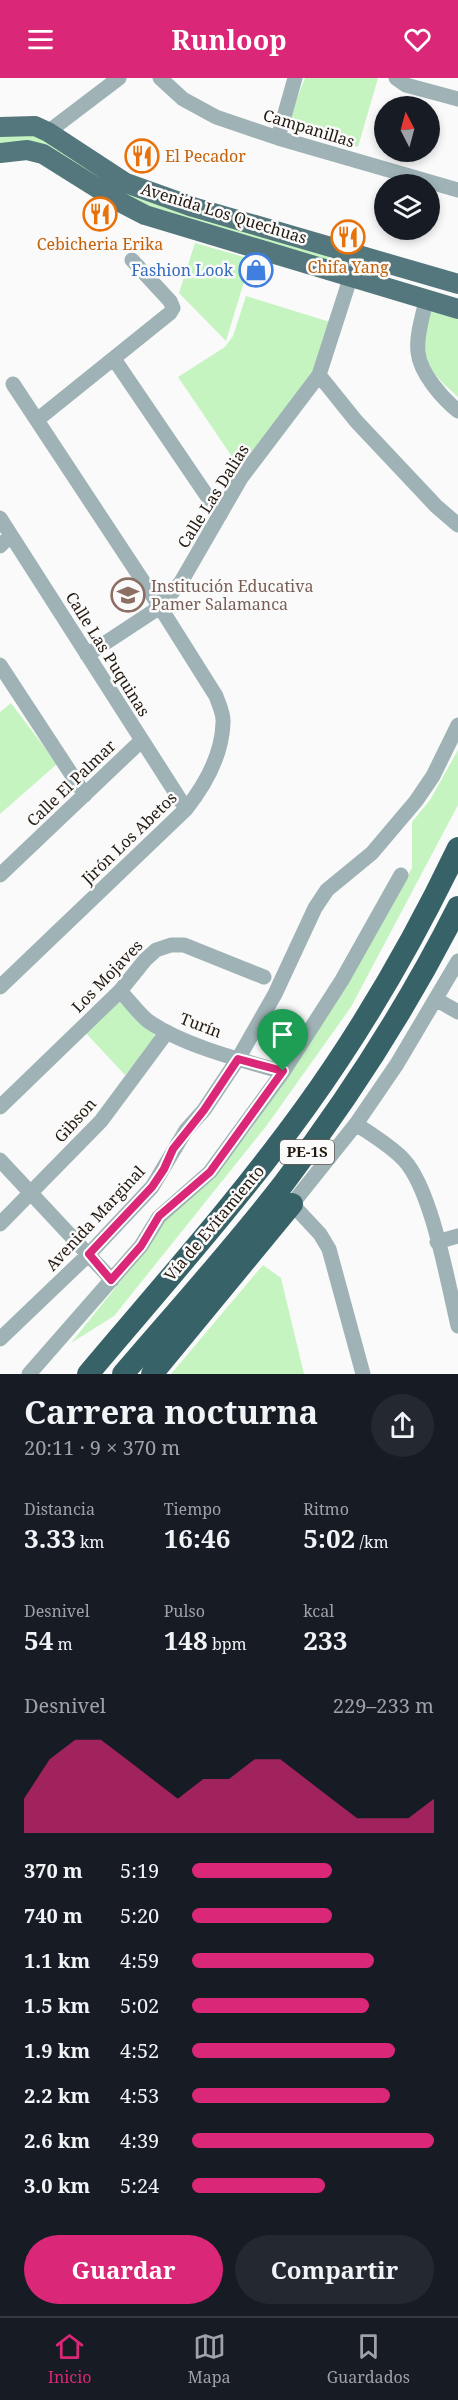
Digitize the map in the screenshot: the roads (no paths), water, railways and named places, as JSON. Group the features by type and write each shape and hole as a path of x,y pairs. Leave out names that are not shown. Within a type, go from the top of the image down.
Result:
{"highway":[{"name":"Vía de Evitamiento","path":"88,1374 249,1182 307,1106 357,1032 399,963 458,848"},
{"name":"Vía de Evitamiento","path":"123,1374 259,1214 323,1129 399,1015 458,906"},
{"path":"152,1374 292,1204"}],"main road":[{"name":"Avenida Los Quechuas","path":"0,127 35,126 48,132 126,183 193,207 458,284"},
{"name":"Avenida Los Quechuas","path":"0,153 27,150 43,154 118,201 145,214 458,309"}],"street":[{"path":"48,132 119,78"},
{"name":"Campanillas","path":"160,78 183,99 216,117 278,138 458,190"},
{"path":"278,138 295,78"},
{"path":"396,78 406,85 458,99"},
{"name":"Calle Las Dalias","path":"87,655 160,607 181,582 256,458 319,375 358,254"},
{"path":"37,420 170,313 173,308 170,301 132,260"},
{"path":"426,300 417,342 418,354 434,385 458,411"},
{"path":"114,359 220,515"},
{"path":"319,375 356,421 436,506 458,525"},
{"name":"Jirón Los Abetos","path":"0,987 186,809 210,773 223,723 216,696 13,384"},
{"name":"Calle Las Puquinas","path":"0,518 6,541 87,655 186,809"},
{"path":"0,665 85,795"},
{"name":"Avenida Marginal","path":"0,1338 89,1254 152,1187 173,1149 214,1096 238,1059 275,994 315,908 327,890 372,853 416,801 433,776 458,725"},
{"name":"Calle El Palmar","path":"0,875 141,741"},
{"path":"29,1374 141,1246 159,1216 210,1172 283,1071 342,980 401,875"},
{"name":"Los Mojaves","path":"0,1107 120,990 156,950 171,945 184,945 264,977"},
{"path":"363,1374 329,1249 307,1218 292,1204 356,1124 397,1064 458,961"},
{"name":"Turín","path":"120,990 147,1020 167,1032 238,1059 283,1071"},
{"path":"436,1000 458,1012"},
{"name":"Gibson","path":"0,1224 101,1121 167,1032"},
{"path":"356,1124 404,1159 416,1176 425,1197 458,1326"},
{"path":"0,1160 111,1280"},
{"path":"437,1242 458,1236"}],"place":[{"name":"El Pecador","path":"142,156"},
{"name":"Cebicheria Erika","path":"100,214"},
{"name":"Chifa Yang","path":"348,237"},
{"name":"Fashion Look","path":"256,270"},
{"name":"Institución Educativa Pamer Salamanca","path":"128,595"}]}
